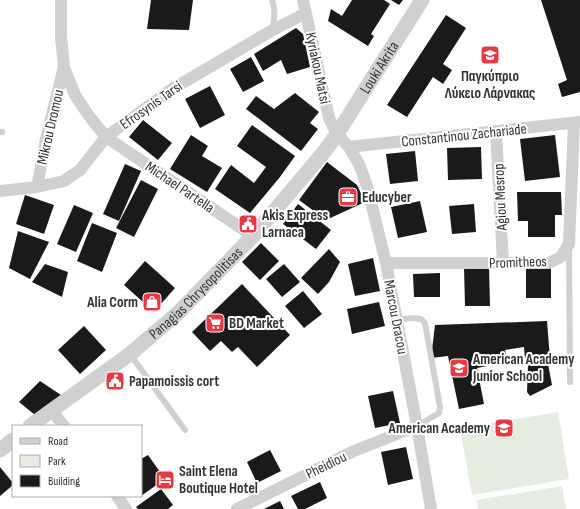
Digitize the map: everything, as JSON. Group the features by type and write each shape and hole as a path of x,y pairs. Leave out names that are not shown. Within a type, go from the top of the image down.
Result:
{"street":[{"path":"61,0 61,37 64,67"},
{"name":"Kyriakou Matsi","path":"304,0 330,118 337,134"},
{"name":"Louki Akrita","path":"337,134 422,0"},
{"name":"Efrosynis Tarsi","path":"0,191 37,187 64,181 80,170 106,137 169,91 306,13"},
{"name":"Michael Partella","path":"64,67 75,95 89,116 106,137 253,236"},
{"name":"Mikrou Dromou","path":"37,187 46,139 64,67"},
{"path":"569,244 577,122"},
{"name":"Constantinou Zachariade","path":"349,147 577,122"},
{"name":"Agiou Mesrop","path":"496,131 503,263"},
{"name":"Marcou Dracou","path":"337,134 349,147 359,164 367,186 386,263 431,509"},
{"name":"Panagias Chrysopolitisas","path":"31,425 130,354 178,313 253,236 324,152 337,134"},
{"name":"Promitheos","path":"386,263 549,263 561,257 569,244"},
{"path":"51,410 63,425"},
{"name":"Pheidiou","path":"237,509 354,451 417,426"},
{"path":"0,450 12,441"},
{"path":"118,497 126,509"}],"lane":[{"path":"272,0 275,20 272,31"},
{"path":"569,244 570,382"},
{"path":"397,320 413,318 421,319 425,323 440,407 439,413 417,426"},
{"path":"130,354 184,430"}],"green space":[{"path":"558,412 569,479 472,495 460,428"},
{"path":"562,486 566,509 478,509 477,500"}],"building":[{"path":"151,0 193,0 189,30 147,29"},
{"path":"352,0 384,0 390,4 371,34 374,36 368,46 328,21 331,9 342,16"},
{"path":"391,0 403,0 399,5"},
{"path":"541,0 580,0 580,92 562,97 558,84 567,80"},
{"path":"446,15 466,28 443,64 452,70 443,84 433,77 407,117 387,105"},
{"path":"296,28 303,34 310,67 287,74 281,60 263,71 254,54"},
{"path":"251,57 264,81 243,92 230,69"},
{"path":"210,86 225,115 200,128 185,99"},
{"path":"295,93 319,112 310,123 318,129 301,151 246,109 256,96 274,109"},
{"path":"143,120 172,143 158,160 129,137"},
{"path":"252,125 295,156 280,177 250,213 215,189 231,165 254,183 266,167 237,146"},
{"path":"191,135 208,146 202,156 222,168 207,192 170,169"},
{"path":"555,135 560,177 525,181 520,139"},
{"path":"481,147 482,179 448,180 447,148"},
{"path":"415,151 418,181 390,184 386,154"},
{"path":"327,162 357,185 365,202 326,220 299,200"},
{"path":"125,164 141,171 119,221 103,214"},
{"path":"141,180 158,189 134,237 116,228"},
{"path":"517,192 561,192 562,215 555,215 555,237 528,237 528,221 518,221"},
{"path":"25,195 54,205 44,234 16,224"},
{"path":"420,201 427,232 398,238 391,207"},
{"path":"298,204 331,230 316,249 283,224"},
{"path":"474,204 476,232 452,234 449,206"},
{"path":"74,205 93,213 76,252 57,244"},
{"path":"92,223 117,233 102,272 77,261"},
{"path":"18,231 49,242 30,279 9,268"},
{"path":"261,243 279,261 260,280 242,262"},
{"path":"329,249 340,262 329,282 318,294 301,278"},
{"path":"373,258 380,291 355,296 348,264"},
{"path":"145,261 175,288 154,312 124,285"},
{"path":"45,264 68,272 62,297 32,282"},
{"path":"284,264 300,282 282,297 266,279"},
{"path":"464,267 489,267 490,306 465,306"},
{"path":"526,267 551,267 551,298 526,298"},
{"path":"440,273 440,297 414,297 413,274"},
{"path":"242,284 290,335 257,367 238,347 232,352 221,341 210,351 192,332"},
{"path":"303,291 322,314 304,328 285,306"},
{"path":"379,302 385,326 352,334 347,309"},
{"path":"547,321 550,359 525,360 524,347 505,350 508,362 477,368 484,404 459,409 448,356 431,358 435,325"},
{"path":"84,326 106,350 80,374 58,350"},
{"path":"548,364 552,385 530,396 527,392 528,365"},
{"path":"40,381 61,395 35,415 19,402"},
{"path":"393,391 400,423 375,428 368,396"},
{"path":"406,447 413,479 388,485 381,452"},
{"path":"270,450 281,471 257,483 247,462"},
{"path":"148,455 165,479 142,495 142,458"},
{"path":"0,467 12,482 12,486 0,496"},
{"path":"320,482 327,498 305,509 298,509 291,496"},
{"path":"161,489 173,505 168,509 138,509 136,507"},
{"path":"280,501 284,509 264,509"}],"place":[{"name":"Παγκύπριο Λύκειο Λάρνακας","path":"490,55"},
{"name":"Educyber","path":"348,197"},
{"name":"Akis Express Larnaca","path":"248,224"},
{"name":"Alia Corm","path":"152,302"},
{"name":"BD Market","path":"215,323"},
{"name":"American Academy Junior School","path":"459,368"},
{"name":"Papamoissis cort","path":"115,381"},
{"name":"American Academy","path":"504,428"},
{"name":"Saint Elena Boutique Hotel","path":"165,480"}]}
